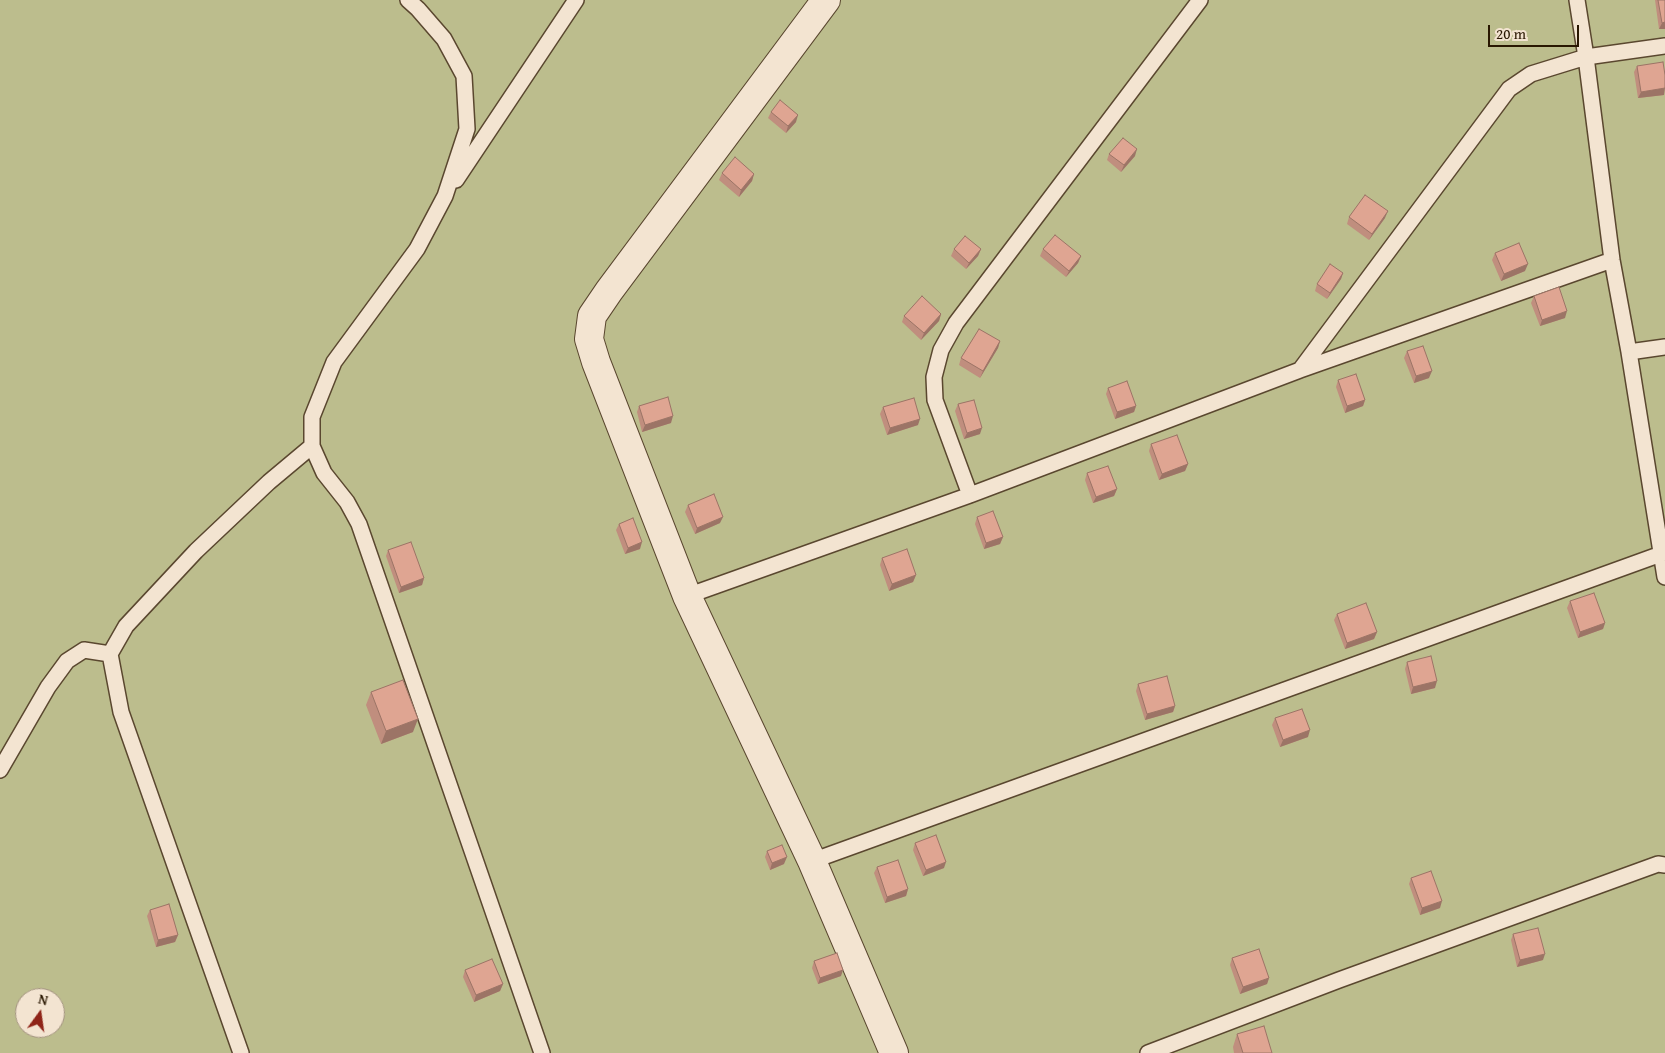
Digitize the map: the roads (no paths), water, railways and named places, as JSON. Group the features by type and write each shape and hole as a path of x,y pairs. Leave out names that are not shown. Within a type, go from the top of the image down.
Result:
{"street":[{"path":"826,0 609,291 592,316 589,338 596,362 687,596 812,861 894,1053"}],"lane":[{"path":"408,0 444,39 464,76 467,129 445,196"},
{"path":"542,1053 359,524 347,502 324,473 312,446 312,418 334,362 417,249 445,196 576,0"},
{"path":"970,495 935,400 934,376 940,350 956,323 1200,0"},
{"path":"1577,0 1612,260 1629,352 1665,577"},
{"path":"1300,370 1509,89 1531,74 1586,57 1665,46"},
{"path":"687,596 970,495 1300,370 1612,260"},
{"path":"1629,352 1665,347"},
{"path":"241,1053 121,712 110,654 126,626 196,551 269,482 312,446"},
{"path":"812,861 1661,554"},
{"path":"0,770 48,687 67,661 84,650 110,654"},
{"path":"1148,1053 1339,980 1658,864 1665,865"}]}
